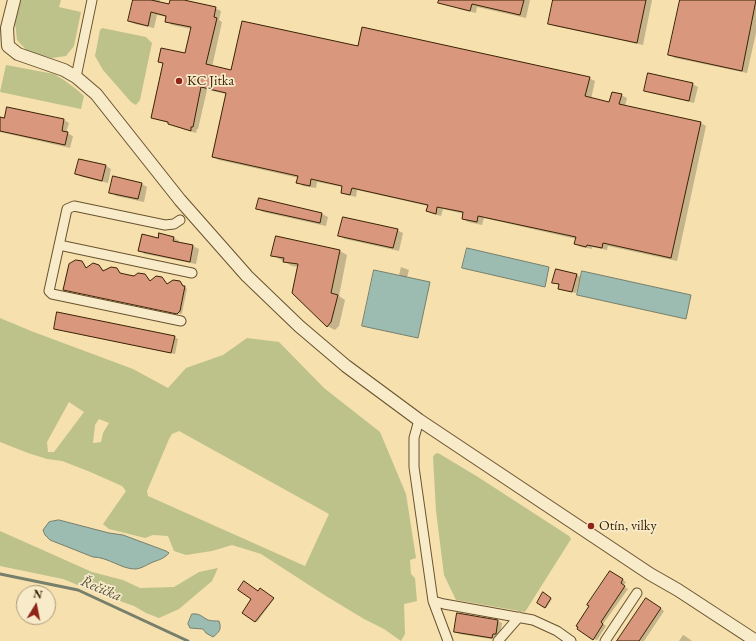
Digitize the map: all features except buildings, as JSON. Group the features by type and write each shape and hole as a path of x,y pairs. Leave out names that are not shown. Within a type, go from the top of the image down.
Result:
{"street":[{"path":"14,0 7,28 8,46 18,54 54,66 76,77 96,94 180,200 247,276 271,300 346,366 419,420 650,574 678,590 756,641"},
{"path":"76,77 92,0"},
{"path":"180,220 174,224 165,225 74,206 67,209 49,291 52,294 181,321"},
{"path":"59,245 192,273"},
{"path":"419,420 414,438 414,467 433,601 448,641"},
{"path":"606,641 637,593"},
{"path":"433,601 533,620 547,626 571,641"},
{"path":"498,641 519,617"}],"green space":[{"path":"21,0 61,0 59,7 81,12 74,46 66,56 52,58 28,52 17,40 15,23"},
{"path":"102,28 146,37 152,43 140,100 136,105 131,102 103,70 95,56 100,30"},
{"path":"6,65 58,76 84,96 81,109 0,92"},
{"path":"0,318 133,369 168,388 186,368 223,355 247,338 279,342 324,388 380,432 406,494 416,558 410,560 411,574 415,578 417,601 404,604 405,634 401,641 384,629 326,596 261,554 232,545 212,551 186,555 174,551 168,536 153,535 145,538 109,529 103,524 126,491 122,486 62,461 47,459 0,442","holes":["69,402 84,412 54,452 48,452 47,442","99,419 109,423 103,433 101,442 93,443 95,425","179,431 329,514 305,566 148,496 147,491 172,434"]},
{"path":"438,453 478,477 569,536 571,539 525,612 456,600 444,575 436,511 433,457"},
{"path":"0,531 92,572 123,580 140,588 174,587 199,572 218,568 212,581 179,609 159,618 134,606 63,579 0,566"}],"water":[{"path":"467,248 549,267 545,287 462,268"},
{"path":"374,270 430,282 418,338 362,326"},
{"path":"582,271 691,295 686,319 577,295"},
{"path":"59,520 109,533 123,535 169,553 162,559 140,568 135,569 125,567 104,559 93,557 50,540 45,535 43,530 49,522"},
{"path":"192,614 199,615 209,620 219,621 220,627 217,634 213,637 206,633 203,629 190,628 188,624"}],"waterway":[{"name":"Řečička","path":"0,574 78,590 188,641"}],"place":[{"name":"KC Jitka","path":"179,81"},
{"name":"Otín, vilky","path":"591,526"}]}
